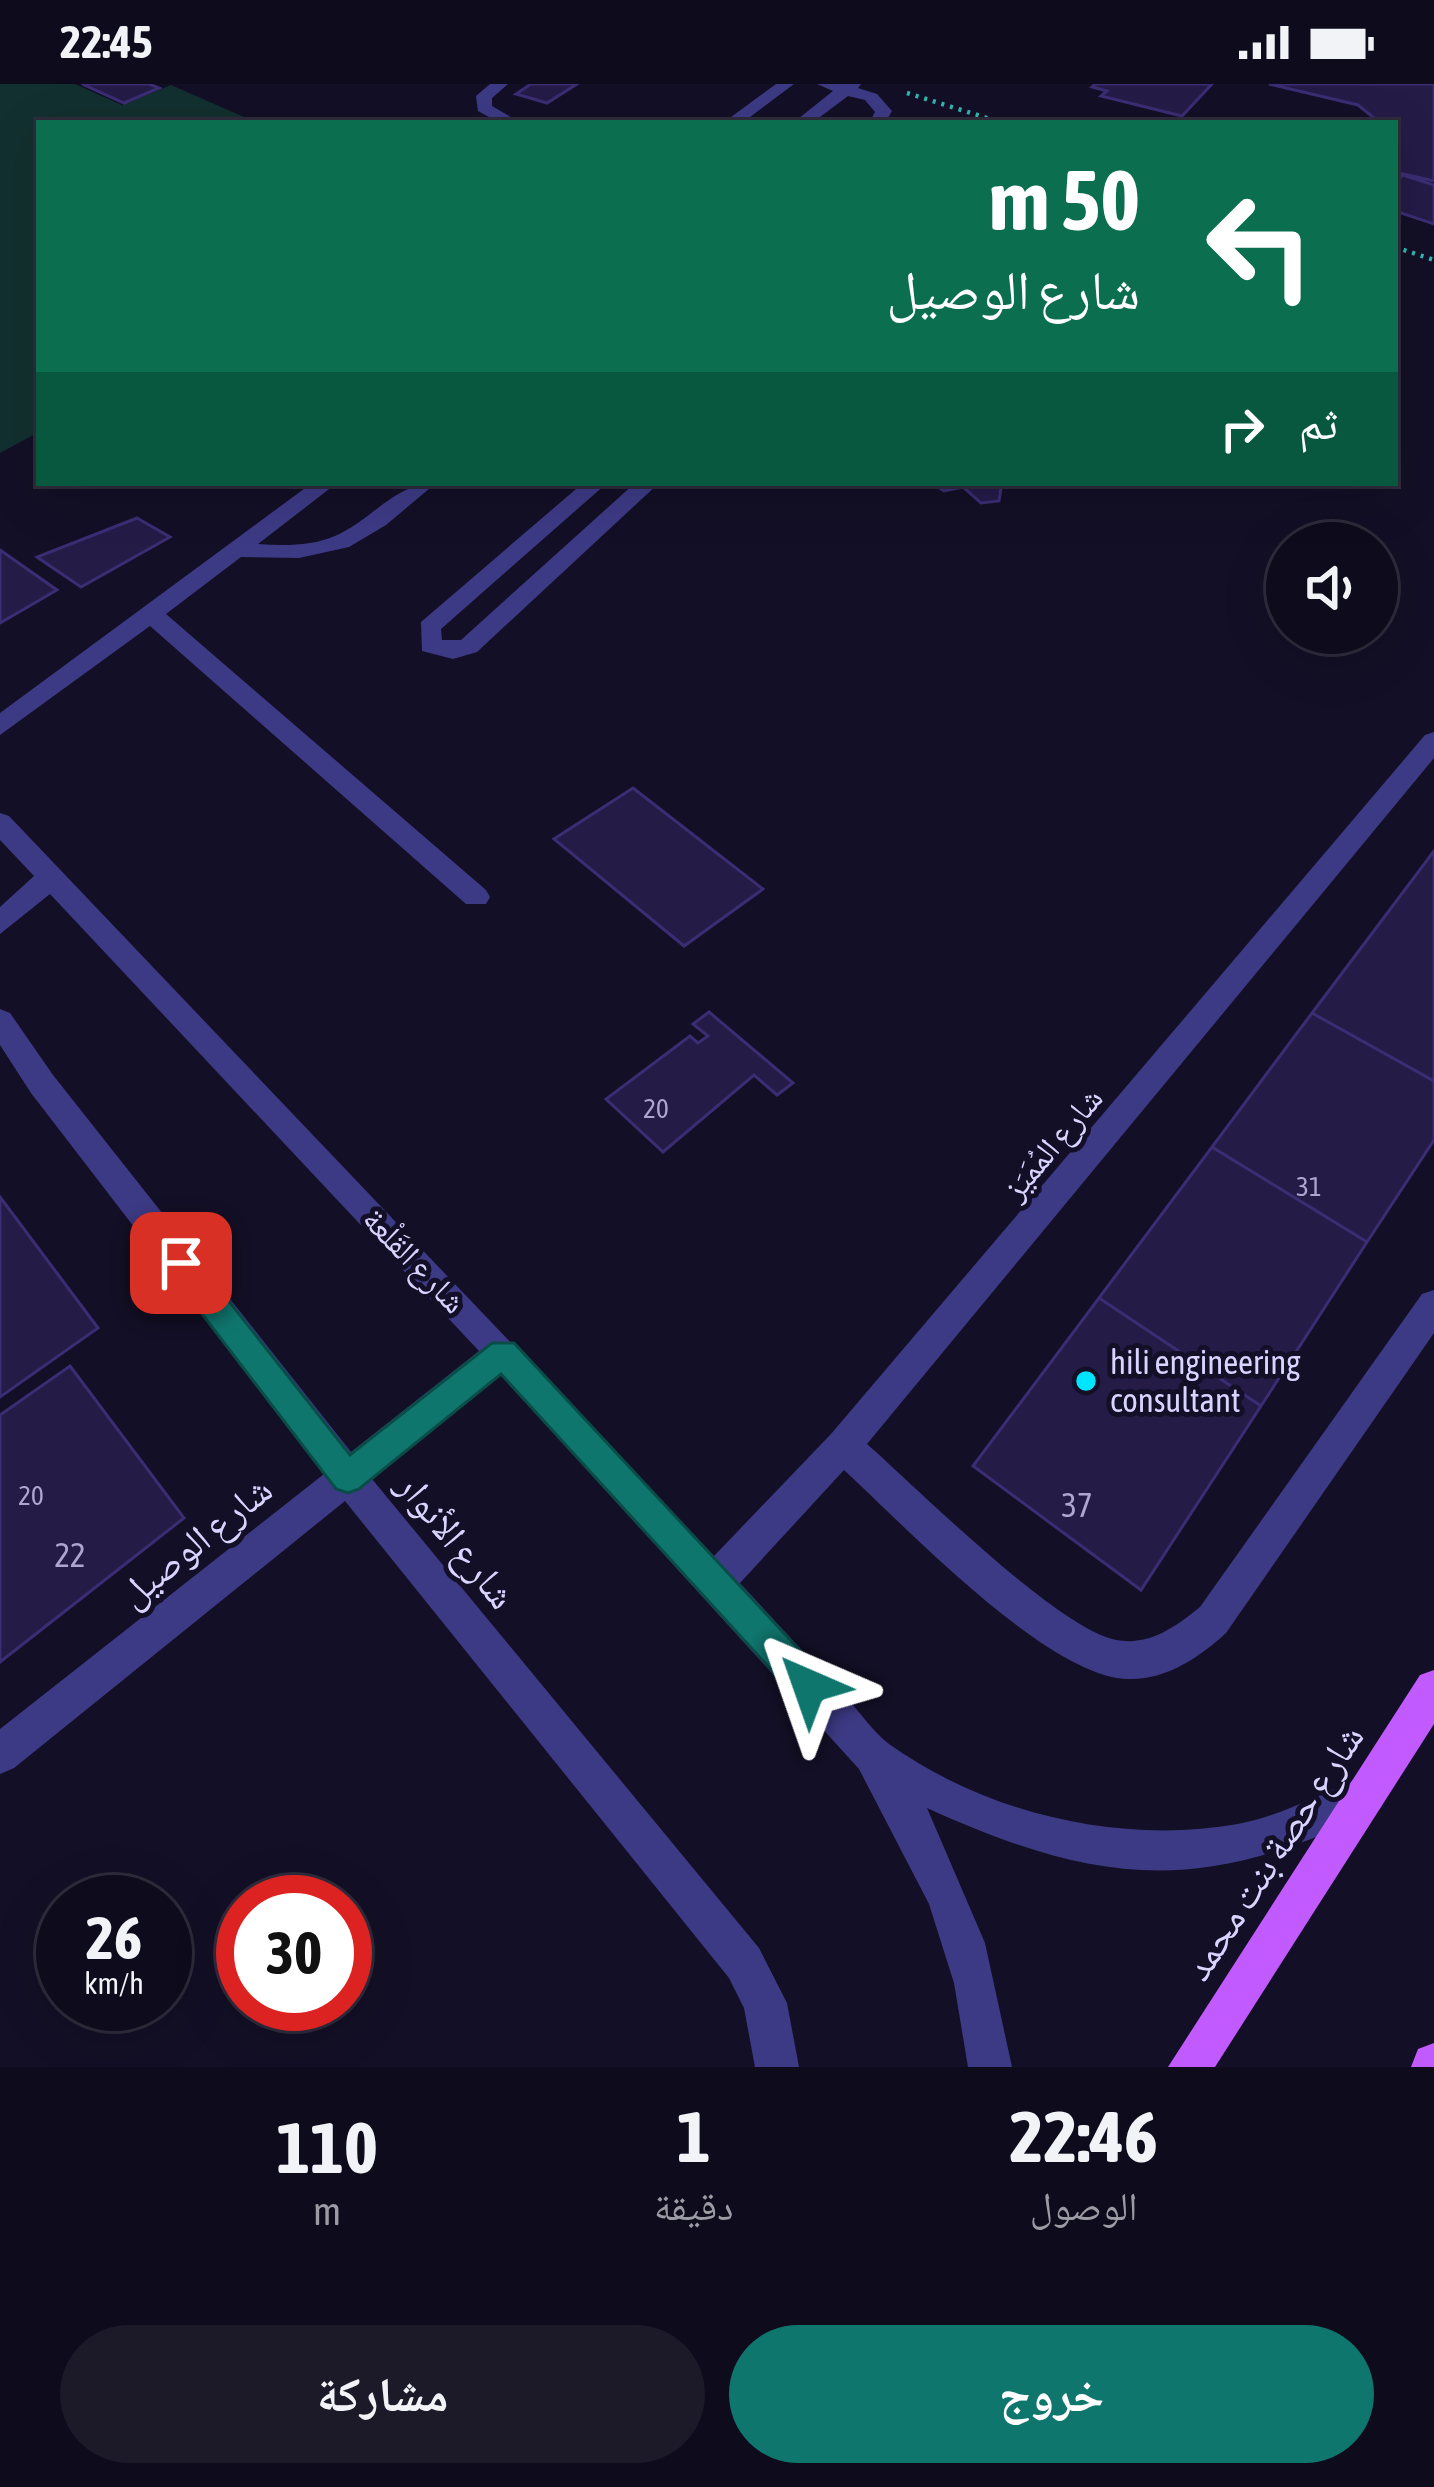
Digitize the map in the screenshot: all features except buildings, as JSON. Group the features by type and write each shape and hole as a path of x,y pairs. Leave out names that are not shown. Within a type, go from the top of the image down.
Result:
{"main road":[{"name":"شارع حصة بنت محمد","path":"1190,2067 1434,1689"}],"street":[{"path":"500,84 482,102 491,114 506,120"},
{"path":"735,120 786,84"},
{"path":"825,84 849,87 883,106 878,120"},
{"path":"805,120 849,87"},
{"path":"0,726 322,486"},
{"path":"238,550 297,555 337,547 421,486"},
{"path":"592,486 429,627 430,645 453,651 469,646 645,486"},
{"path":"547,525 586,539"},
{"path":"151,614 476,896"},
{"name":"شارع المُمَيَز","path":"714,1583 843,1446 1434,741"},
{"name":"شارع القَلْعة","path":"0,823 503,1353 873,1755 920,1829 958,1916 984,2012 990,2067"},
{"path":"0,923 51,877"},
{"name":"شارع الأنوار","path":"0,1021 42,1084 348,1478 744,1963 765,2003 777,2067"},
{"path":"843,1446 1058,1633 1113,1659 1155,1657 1192,1639 1213,1620 1434,1305"},
{"name":"شارع الوصيل","path":"0,1754 503,1353"},
{"name":"شارع القَلْعة","path":"873,1755 994,1821 1060,1842 1127,1852 1194,1853 1258,1841 1318,1822 1371,1792"}],"path":[{"path":"901,91 993,120"},
{"path":"1398,249 1434,260"}],"green space":[{"path":"0,84 75,84 122,105 171,85 251,120 36,120 36,434 0,453"}],"place":[{"name":"hili engineering consultant","path":"1086,1381"}],"route":[{"path":"181,1263 348,1478 503,1353 809,1686"}]}
